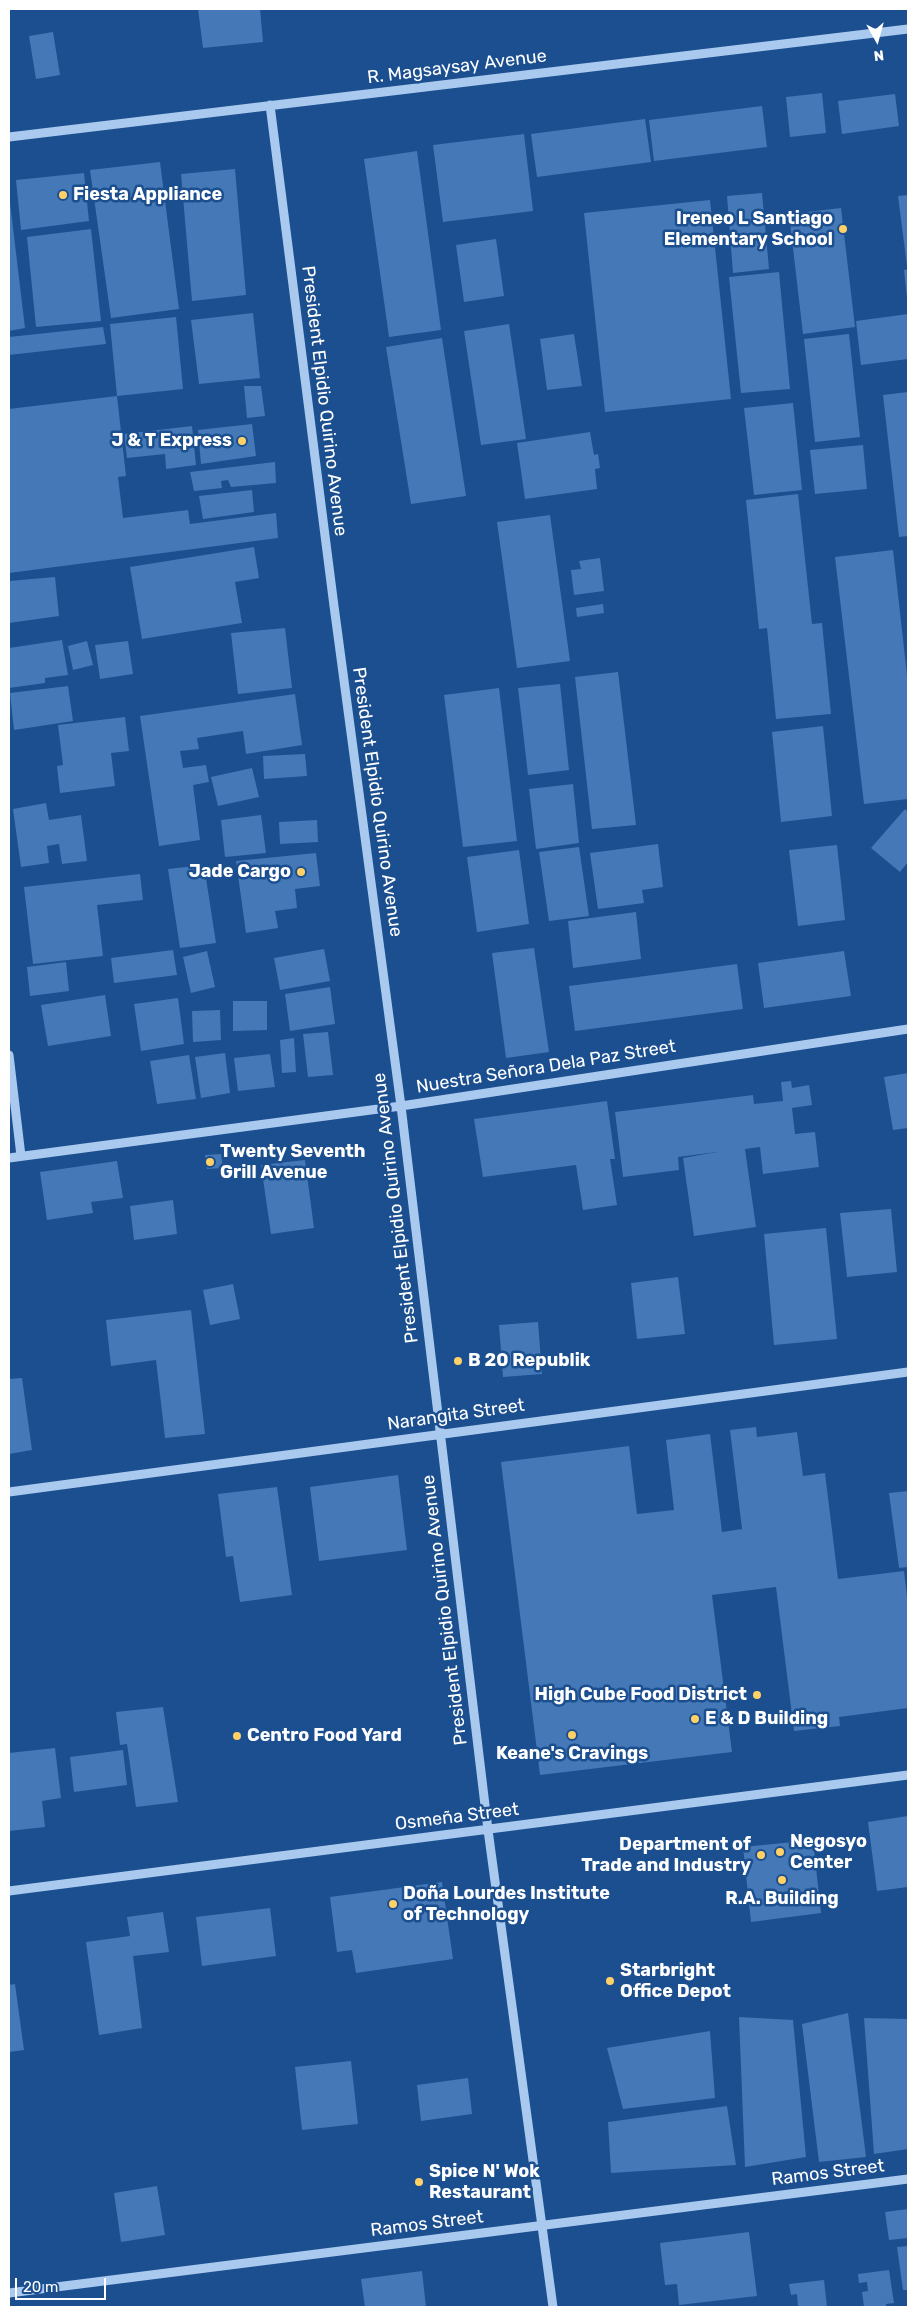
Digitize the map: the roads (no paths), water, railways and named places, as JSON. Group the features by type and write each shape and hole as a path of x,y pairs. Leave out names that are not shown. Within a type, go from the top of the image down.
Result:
{"street":[{"name":"R. Magsaysay Avenue","path":"9,137 908,29"},
{"name":"President Elpidio Quirino Avenue","path":"270,105 401,1106 488,1830 553,2307"},
{"name":"Nuestra Señora Dela Paz Street","path":"9,1158 401,1106 908,1029"},
{"path":"9,1054 21,1156"},
{"name":"Narangita Street","path":"9,1492 908,1372"},
{"name":"Osmeña Street","path":"9,1891 908,1775"},
{"name":"Ramos Street","path":"9,2293 908,2179"}],"place":[{"name":"Fiesta Appliance","path":"63,195"},
{"name":"Ireneo L Santiago Elementary School","path":"843,229"},
{"name":"J & T Express","path":"242,441"},
{"name":"Jade Cargo","path":"301,872"},
{"name":"Twenty Seventh Grill Avenue","path":"210,1162"},
{"name":"B 20 Republik","path":"458,1361"},
{"name":"High Cube Food District","path":"757,1695"},
{"name":"E & D Building","path":"695,1719"},
{"name":"Keane's Cravings","path":"572,1735"},
{"name":"Centro Food Yard","path":"237,1736"},
{"name":"Negosyo Center","path":"780,1852"},
{"name":"Department of Trade and Industry","path":"761,1855"},
{"name":"R.A. Building","path":"782,1880"},
{"name":"Doña Lourdes Institute of Technology","path":"393,1904"},
{"name":"Starbright Office Depot","path":"610,1981"},
{"name":"Spice N' Wok Restaurant","path":"419,2182"}]}
